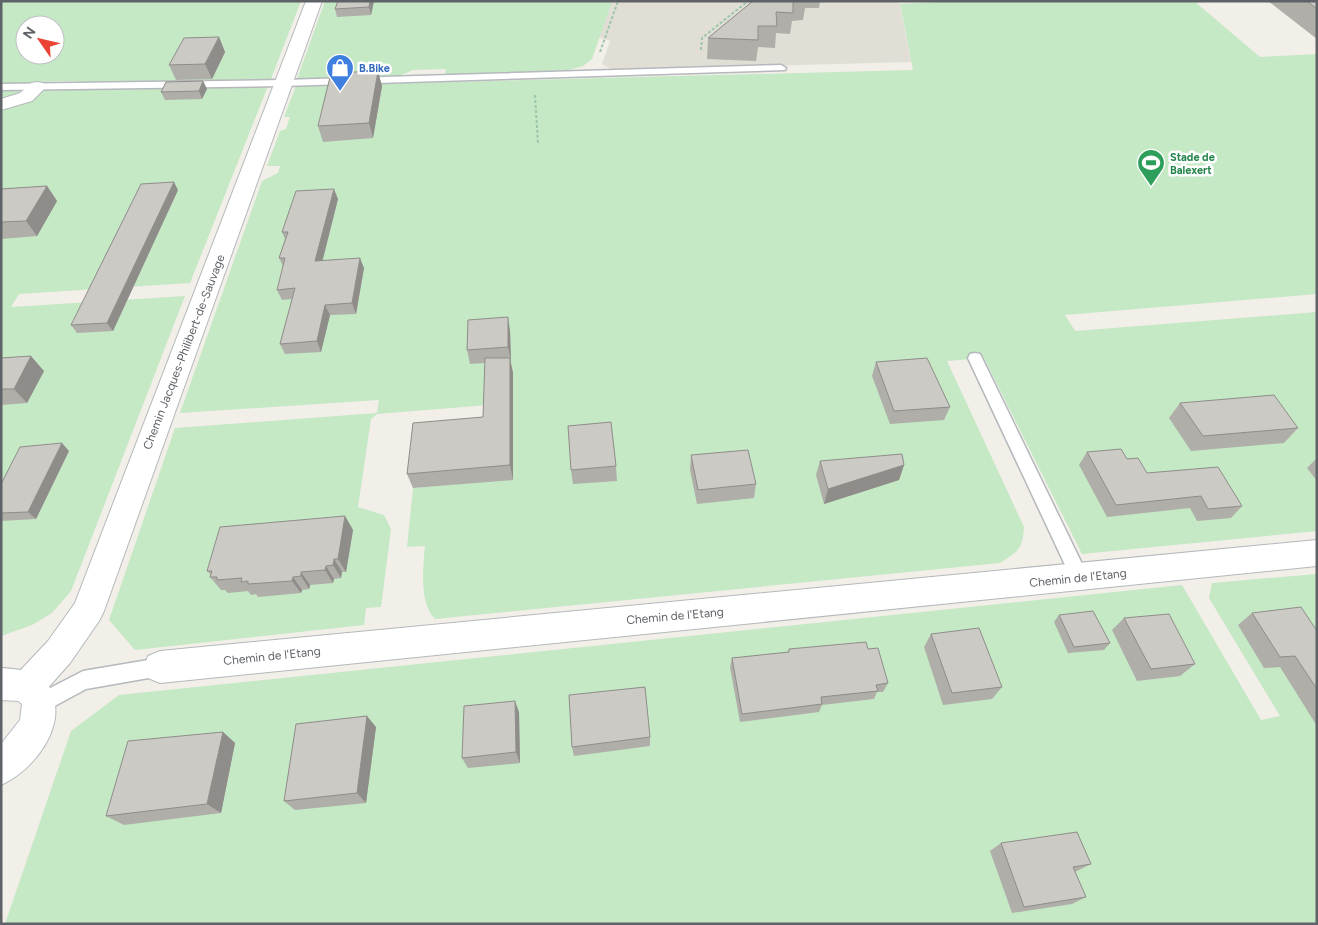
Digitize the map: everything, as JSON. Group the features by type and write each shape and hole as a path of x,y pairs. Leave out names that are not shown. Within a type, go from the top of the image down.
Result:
{"street":[{"name":"Chemin Jacques-Philibert-de-Sauvage","path":"23,692 59,652 88,611 314,1"},
{"path":"1,105 26,97 37,87"},
{"name":"Chemin de l'Etang","path":"160,667 1080,578 1317,553"},
{"path":"1,767 22,749 33,734 39,718 23,692"}],"lane":[{"path":"1,87 533,76 781,68"},
{"path":"975,358 1080,578"},
{"name":"Chemin de l'Etang","path":"23,692 160,667"}],"path":[{"path":"592,74 618,1"},
{"path":"698,71 702,38 748,1"},
{"path":"533,76 538,144"}],"shaded area":[{"path":"493,1 899,1 911,62 613,70 602,64 610,41"}],"green space":[{"path":"1,1 301,1 271,79 83,83 75,81 29,82 21,91 268,86 190,283 19,294 11,307 185,296 71,591 52,613 32,625 1,636"},
{"path":"325,1 612,2 592,59 583,66 569,70 445,75 446,69 413,70 399,76 297,79"},
{"path":"957,1 1194,1 1260,57 1317,54 1317,294 1065,315 1075,331 1317,312 1317,531 1082,554 984,358 947,361 1024,527 1021,545 1015,553 1000,563 435,619 426,604 424,594 425,546 407,547 413,488 480,482 512,403 377,414 371,419 358,507 384,515 391,529 381,607 366,608 364,625 135,650 109,620 175,428 377,413 379,400 180,413 262,181 278,173 280,166 267,166 280,131 286,129 290,117 284,117 296,86 913,70 900,4"},
{"path":"1317,574 1317,924 5,924 71,731 119,695 1182,585 1261,720 1280,716 1209,598 1212,583"}],"building":[{"path":"338,1 370,1 369,7 335,9"},
{"path":"753,1 793,1 793,13 776,12 777,26 758,26 758,40 708,38"},
{"path":"1307,1 1317,1 1317,9"},
{"path":"219,37 205,64 169,65 184,38"},
{"path":"378,71 369,123 318,126 331,73"},
{"path":"203,81 199,91 161,92 166,82"},
{"path":"174,182 107,323 71,325 141,184"},
{"path":"47,186 26,221 1,222 1,189"},
{"path":"334,189 315,261 360,258 352,303 325,305 317,341 280,344 295,288 277,290 285,258 279,258 288,232 282,232 296,191"},
{"path":"508,317 508,347 467,350 468,320"},
{"path":"31,356 14,389 1,389 1,358"},
{"path":"485,358 510,358 510,465 407,474 413,423 483,417"},
{"path":"927,358 950,407 894,411 876,362"},
{"path":"1274,395 1298,428 1203,436 1180,403"},
{"path":"611,422 616,466 571,470 568,426"},
{"path":"62,443 28,512 1,513 1,484 20,447"},
{"path":"1121,449 1127,459 1138,458 1147,473 1218,467 1242,506 1208,509 1201,496 1116,505 1087,452"},
{"path":"748,450 756,484 698,490 691,455"},
{"path":"902,454 904,465 828,489 820,461"},
{"path":"345,516 338,559 334,559 333,565 326,566 325,570 301,572 301,576 293,577 292,581 248,584 248,581 241,582 242,578 217,580 217,577 210,577 212,571 207,571 220,527"},
{"path":"1301,607 1317,631 1317,689 1295,656 1280,657 1252,613"},
{"path":"1093,611 1110,643 1074,647 1059,615"},
{"path":"1169,614 1195,664 1151,669 1124,618"},
{"path":"979,628 1002,687 952,693 931,634"},
{"path":"866,642 868,649 878,648 888,683 876,685 878,691 821,697 822,704 742,714 732,658 789,652 789,649"},
{"path":"645,687 650,737 572,747 569,695"},
{"path":"515,701 516,752 462,758 464,706"},
{"path":"367,716 357,793 284,801 296,724"},
{"path":"223,732 207,804 106,816 128,741"},
{"path":"1077,832 1091,864 1073,867 1086,897 1024,907 1001,843"}],"place":[{"name":"B.Bike","path":"340,92"},
{"name":"Stade de Balexert","path":"1151,187"}]}
